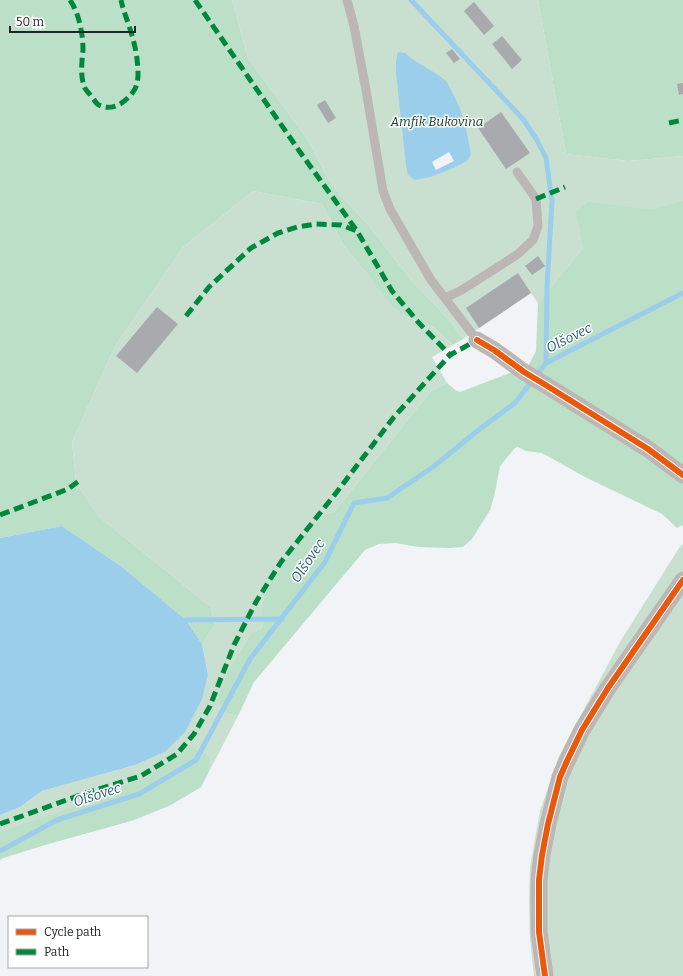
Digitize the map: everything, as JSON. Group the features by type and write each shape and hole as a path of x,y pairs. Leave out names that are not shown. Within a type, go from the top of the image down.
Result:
{"street":[{"path":"477,340 494,350 524,372 648,449 683,475"},
{"path":"545,976 539,932 539,880 548,824 560,777 582,730 608,688 683,580"}],"lane":[{"path":"347,0 354,26 383,191 390,209 431,280 477,340"},
{"path":"445,298 460,291 518,254 533,240 538,226 536,199 517,172"}],"green space":[{"path":"0,0 232,0 248,58 308,140 330,182 367,223 410,279 451,322 463,339 453,345 435,328 408,317 392,306 344,246 322,204 253,191 183,247 115,346 72,442 76,482 98,516 211,607 215,625 202,644 186,620 122,567 62,526 0,538"},
{"name":"Amfík Bukovina","path":"232,0 538,0 566,154 628,161 683,156 683,230 583,248 538,303 531,293 463,339 451,322 410,279 367,223 330,182 308,140 248,58"},
{"path":"538,0 683,0 683,156 628,161 566,154"},
{"path":"253,191 322,204 344,246 369,276 408,317 435,328 453,345 432,357 447,383 431,391 334,512 326,514 310,529 291,553 267,589 263,601 263,627 251,633 229,669 228,714 238,716 201,787 169,806 134,820 0,859 0,815 20,807 42,791 135,765 165,752 208,675 202,644 215,625 211,607 98,516 76,482 72,442 115,346 183,247"},
{"path":"683,201 683,525 677,528 662,514 585,477 542,453 526,451 518,447 515,448 500,466 490,510 472,539 463,547 418,547 396,543 379,544 365,550 254,682 238,716 228,714 217,700 229,669 251,633 263,627 262,604 267,589 291,553 310,529 326,514 334,512 431,391 447,383 455,390 460,392 528,366 536,351 538,303 583,248 576,211 588,202 654,209"},
{"path":"683,544 683,976 534,976 530,939 530,867 540,811 559,756 620,642 679,548"},
{"path":"191,747 206,754 210,759 208,773 201,787 172,804 134,820 48,844 5,857 0,860 0,832 68,809 148,777"}],"water":[{"path":"398,52 405,53 446,81 462,114 471,154 467,161 449,170 430,177 415,180 408,175 406,166 396,72"},
{"path":"62,526 122,567 186,620 202,644 208,675 202,699 185,732 165,752 135,765 42,791 20,807 0,815 0,538"}],"pier":[{"path":"449,152 454,161 436,170 432,162"}],"building":[{"path":"474,2 494,26 484,35 464,11"},
{"path":"502,36 522,60 512,69 492,44"},
{"path":"452,49 460,59 454,63 446,53"},
{"path":"683,83 683,94 679,95 677,84"},
{"path":"325,100 336,118 328,123 317,105"},
{"path":"501,112 530,153 506,169 478,128"},
{"path":"538,256 545,266 532,275 525,266"},
{"path":"518,273 531,293 479,328 466,308"},
{"path":"157,307 178,324 137,373 116,356"}],"waterway":[{"path":"411,0 523,119 537,140 546,158 552,201 547,287 546,363"},
{"name":"Olšovec","path":"0,851 57,820 139,794 196,760 250,659 325,562 354,503 387,498 433,467 481,428 515,403 546,363 683,293"},
{"path":"180,623 186,620 282,619"}],"marked path":[{"path":"70,0 78,17 82,37 83,82 86,90 98,104 104,107 114,107 127,99 134,90 138,79 135,46 121,0"},
{"path":"195,0 300,152 357,231 392,291 419,323 450,355 477,340"},
{"path":"669,123 683,120"},
{"path":"536,199 565,187"},
{"path":"186,316 209,287 251,248 278,233 297,227 316,224 341,225 357,231"},
{"path":"0,824 86,793 141,776 177,754 194,734 210,706 234,645 256,602 281,562 394,417 450,355"},
{"path":"0,515 68,489 80,480"}],"cycle path":[{"path":"477,340 494,350 524,372 648,449 683,475"},
{"path":"545,976 539,932 539,880 548,824 560,777 582,730 608,688 683,580"}]}
